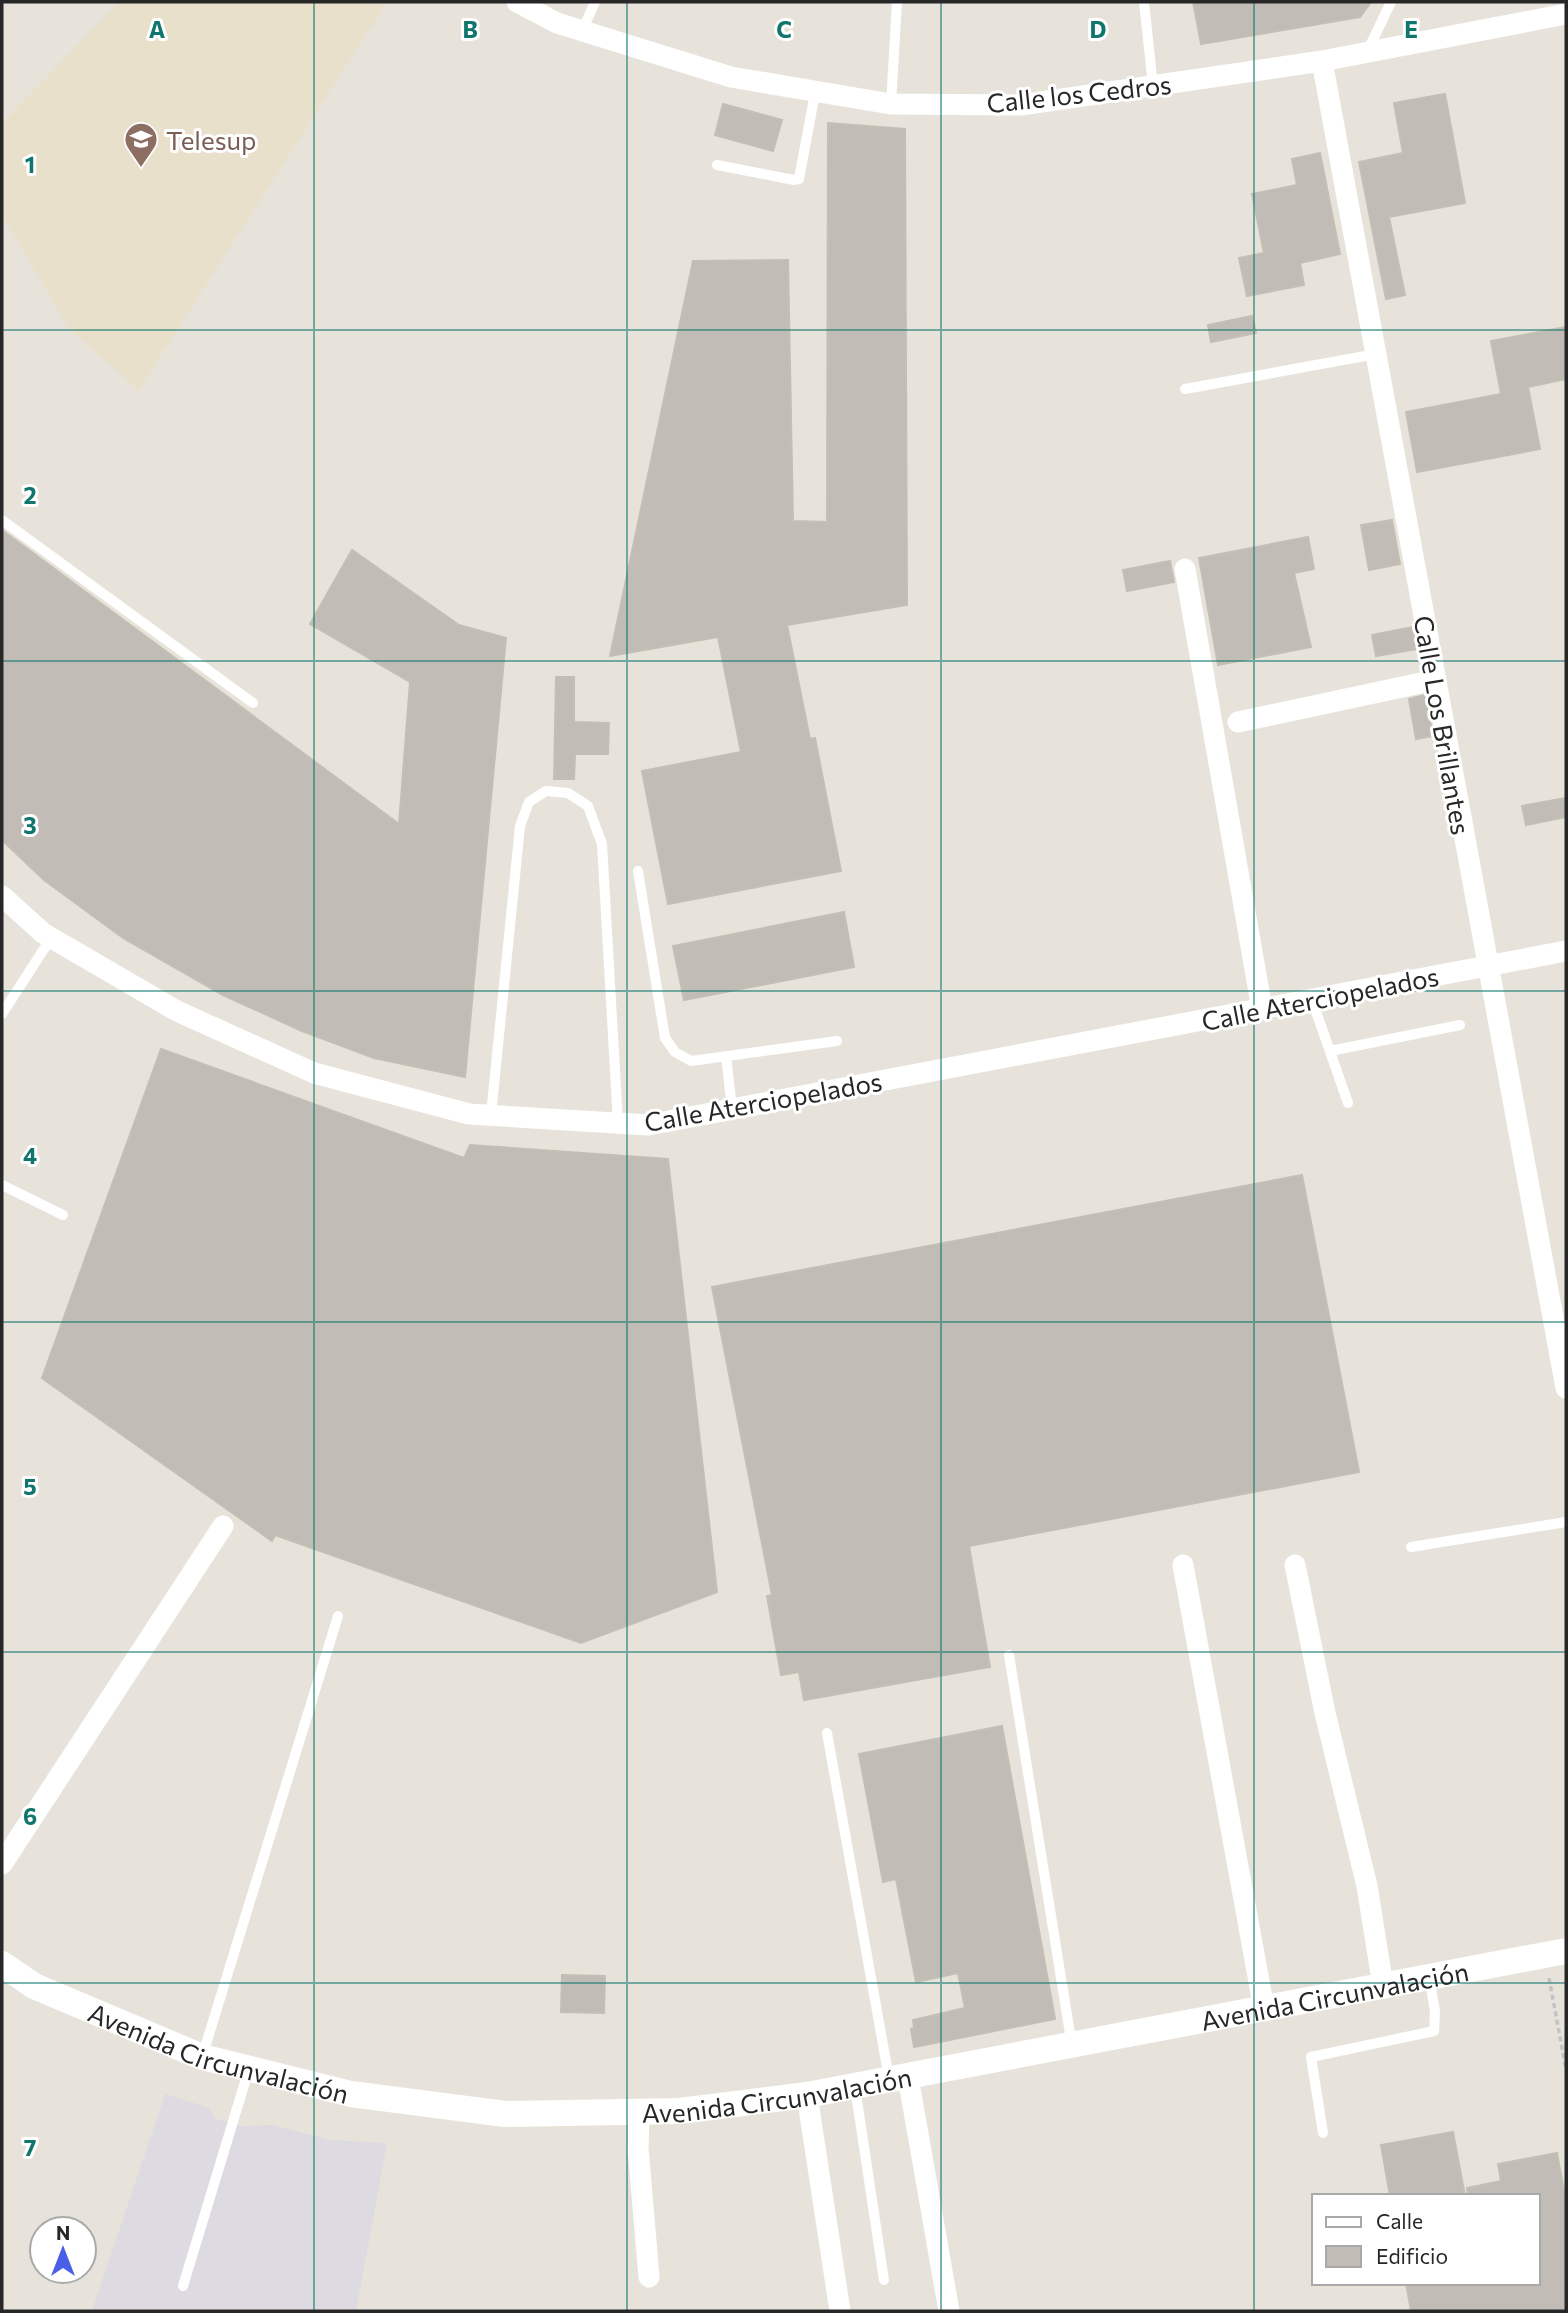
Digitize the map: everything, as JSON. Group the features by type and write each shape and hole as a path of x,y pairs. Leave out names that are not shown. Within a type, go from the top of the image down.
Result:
{"street":[{"name":"Calle los Cedros","path":"517,2 556,23 731,76 815,93 891,104 1021,105 1322,61 1566,14"},
{"name":"Calle Los Brillantes","path":"1322,61 1566,1388"},
{"path":"1185,569 1262,1009"},
{"path":"1238,722 1435,680"},
{"name":"Calle Aterciopelados","path":"2,896 51,938 177,1012 314,1073 469,1114 648,1125 1566,951"},
{"path":"2,1864 223,1525"},
{"path":"1184,1565 1264,2009"},
{"path":"1295,1565 1325,1713 1367,1886 1383,1986"},
{"name":"Avenida Circunvalación","path":"2,1964 34,1986 202,2057 351,2094 505,2113 680,2111 807,2095 1556,1953"},
{"path":"899,2079 949,2311"},
{"path":"807,2095 840,2311"},
{"path":"639,2112 638,2148 649,2277"}],"lane":[{"path":"582,31 595,2"},
{"path":"891,104 897,2"},
{"path":"1144,2 1153,86"},
{"path":"1367,52 1391,2"},
{"path":"717,165 793,180 799,178 815,93"},
{"path":"1185,389 1376,354"},
{"path":"2,520 253,703"},
{"path":"491,1115 520,827 529,802 546,791 568,793 588,806 602,844 618,1123"},
{"path":"638,871 665,1038 675,1052 691,1061 838,1041"},
{"path":"2,1014 51,938"},
{"path":"1312,1000 1348,1103"},
{"path":"1330,1051 1460,1026"},
{"path":"726,1056 732,1109"},
{"path":"2,1185 63,1215"},
{"path":"1410,1547 1566,1521"},
{"path":"202,2057 338,1616"},
{"path":"1009,1655 1072,2046"},
{"path":"827,1733 899,2079"},
{"path":"1323,2133 1311,2057 1434,2031 1435,2011 1429,1977"},
{"path":"183,2286 249,2069"},
{"path":"855,2087 884,2280"}],"path":[{"path":"1556,1953 1566,2069"}],"shaded area":[{"name":"Telesup","path":"119,2 387,2 139,390 69,329 2,215 2,123"},
{"path":"165,2094 210,2108 214,2118 238,2126 273,2125 330,2140 387,2143 356,2311 92,2311"}],"building":[{"path":"1193,2 1371,2 1360,17 1201,44"},
{"path":"1445,94 1465,203 1389,217 1405,295 1386,299 1359,162 1403,153 1394,103"},
{"path":"723,104 782,120 773,151 715,135"},
{"path":"828,123 905,129 907,605 787,625 810,739 815,738 841,871 668,904 642,771 741,752 718,637 610,656 693,261 788,260 793,521 827,522"},
{"path":"1320,153 1340,254 1300,263 1304,285 1247,296 1239,258 1264,253 1252,194 1297,185 1292,159"},
{"path":"1252,316 1256,333 1211,342 1208,325"},
{"path":"1566,327 1566,379 1528,387 1540,449 1417,472 1406,412 1501,394 1491,341"},
{"path":"1392,520 1400,564 1369,570 1361,525"},
{"path":"2,530 399,824 410,682 310,624 352,550 459,625 506,638 465,1077 374,1058 302,1031 223,995 123,938 44,880 2,840"},
{"path":"1308,537 1314,569 1294,573 1311,647 1218,665 1199,558"},
{"path":"1170,561 1174,582 1127,591 1123,570"},
{"path":"1413,627 1417,649 1376,656 1372,635"},
{"path":"556,677 574,677 574,722 609,723 608,754 575,754 574,779 554,779"},
{"path":"1425,695 1433,736 1416,739 1409,699"},
{"path":"1566,798 1566,817 1526,825 1522,806"},
{"path":"844,912 854,967 684,1000 673,946"},
{"path":"161,1049 464,1158 470,1145 668,1159 717,1592 581,1643 275,1535 272,1541 42,1378"},
{"path":"1302,1175 1359,1472 969,1546 990,1667 804,1700 799,1672 781,1675 767,1596 772,1595 712,1287"},
{"path":"1002,1726 1055,2019 914,2047 911,2029 914,2028 913,2020 965,2008 958,1973 916,1982 896,1879 883,1882 859,1754"},
{"path":"562,1975 605,1976 604,2013 561,2012"},
{"path":"1453,2132 1465,2194 1390,2194 1381,2145"},
{"path":"1557,2153 1566,2202 1566,2311 1411,2311 1406,2285 1540,2285 1540,2194 1468,2194 1467,2188 1501,2181 1498,2164"}],"place":[{"name":"Telesup","path":"141,169"}]}
